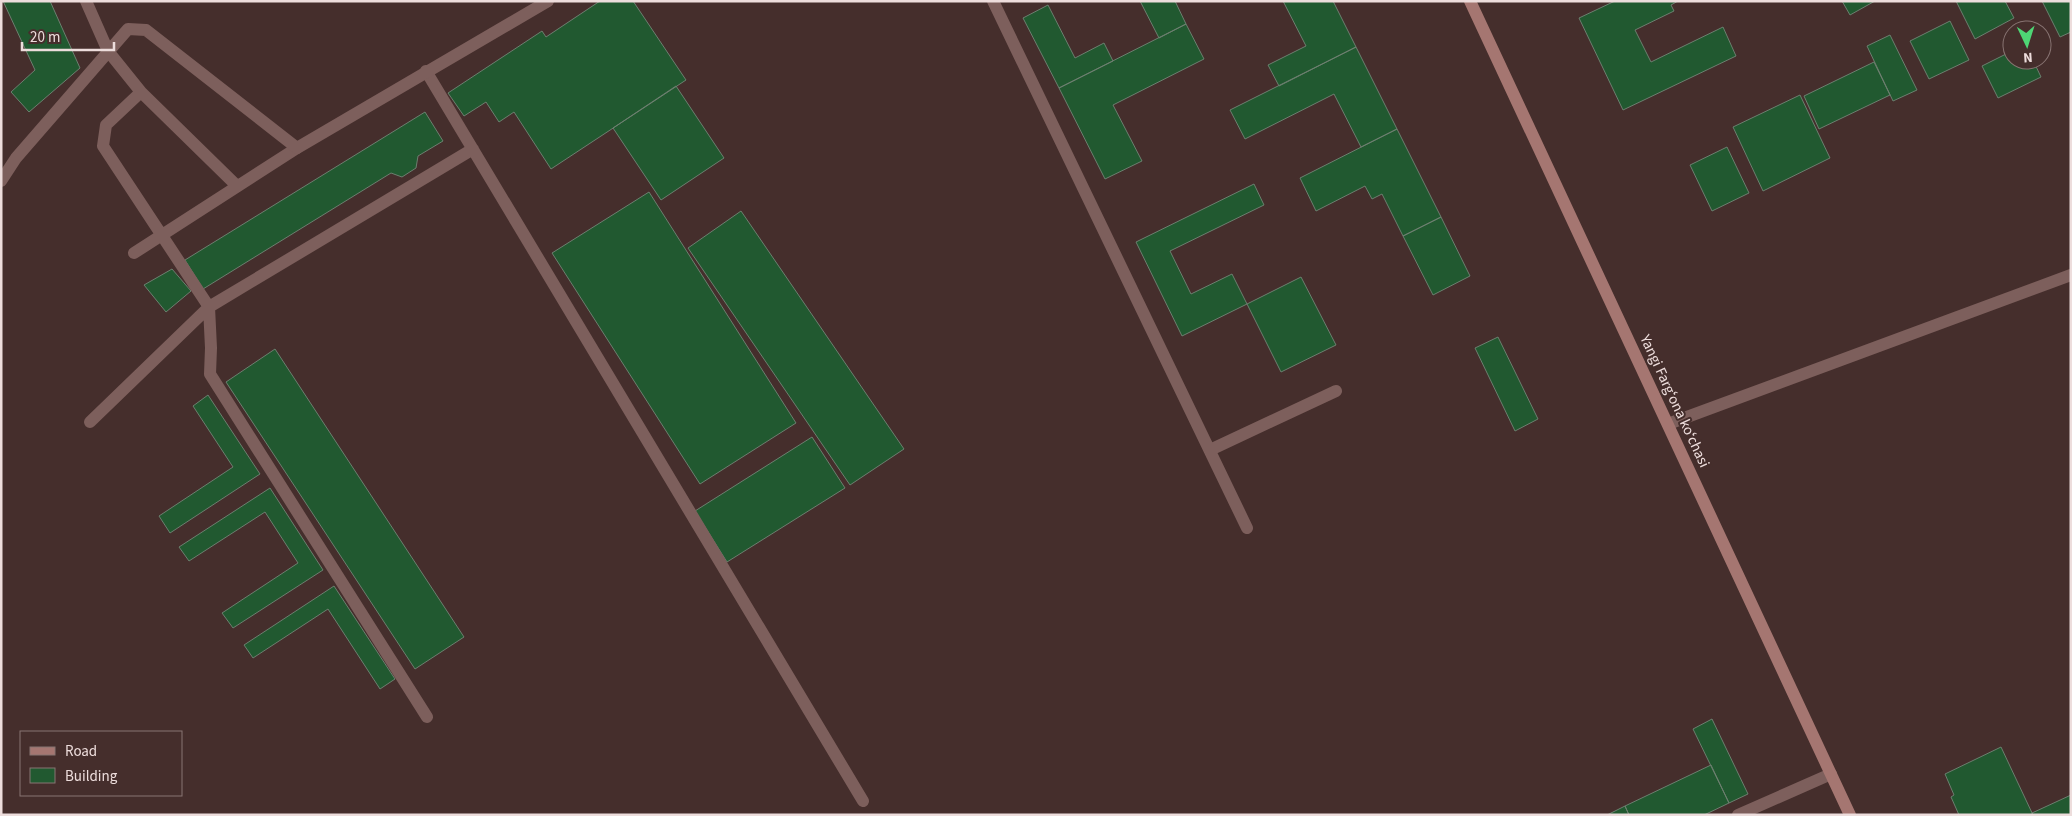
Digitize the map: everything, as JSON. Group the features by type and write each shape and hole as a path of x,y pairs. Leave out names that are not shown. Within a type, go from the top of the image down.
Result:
{"main road":[{"name":"Yangi Fargʻona koʻchasi","path":"1470,1 1850,815"}],"street":[{"path":"86,1 108,51 141,92 237,186"},
{"path":"134,253 297,148 548,1"},
{"path":"993,1 1247,528"},
{"path":"1,181 16,158 128,29 146,30 297,148"},
{"path":"426,71 863,801"},
{"path":"141,92 106,124 103,146 209,307 212,348 210,374 427,717"},
{"path":"90,422 209,307 473,149"},
{"path":"1668,424 2071,275"},
{"path":"1210,450 1336,391"},
{"path":"1738,815 1831,774"}],"building":[{"path":"3,1 50,1 80,68 29,112 11,92 35,70"},
{"path":"600,1 633,1 686,80 551,169 514,112 499,122 486,102 464,116 448,93 542,31 546,37"},
{"path":"1140,1 1175,1 1186,24 1159,38"},
{"path":"1283,1 1333,1 1356,47 1279,86 1268,65 1306,46"},
{"path":"1615,1 1678,1 1671,5 1674,11 1635,30 1651,62 1723,27 1736,56 1623,110 1579,18"},
{"path":"1842,1 1875,1 1850,15"},
{"path":"1956,1 2005,1 2014,18 2002,20 2002,24 1975,39"},
{"path":"2042,1 2071,1 2071,32 2060,37"},
{"path":"1048,5 1075,58 1104,43 1113,61 1059,88 1023,18"},
{"path":"1950,21 1969,60 1929,79 1910,41"},
{"path":"1186,24 1204,59 1113,105 1142,161 1105,179 1059,88"},
{"path":"1890,35 1917,90 1893,101 1867,46"},
{"path":"1356,47 1397,129 1361,147 1334,94 1245,139 1230,110"},
{"path":"2002,56 2002,70 2038,70 2041,77 1998,98 1982,66"},
{"path":"1874,62 1890,95 1819,129 1804,96"},
{"path":"676,86 724,158 661,200 613,128"},
{"path":"1800,95 1830,158 1763,191 1733,127"},
{"path":"425,112 443,141 418,156 416,168 402,177 391,173 203,289 185,260"},
{"path":"1397,129 1441,217 1403,236 1382,194 1372,199 1365,186 1316,211 1300,178"},
{"path":"1727,147 1749,193 1712,211 1690,165"},
{"path":"1254,184 1264,205 1170,251 1191,294 1232,274 1247,304 1182,336 1136,242"},
{"path":"649,192 796,423 700,484 552,253"},
{"path":"741,211 904,449 850,485 688,248"},
{"path":"1441,217 1470,276 1433,295 1403,236"},
{"path":"172,269 191,291 166,312 144,285"},
{"path":"1301,277 1336,345 1281,372 1247,304"},
{"path":"1498,337 1538,419 1515,431 1475,348"},
{"path":"275,349 464,637 415,669 226,382"},
{"path":"208,395 260,474 170,533 159,516 233,467 193,406"},
{"path":"812,437 845,488 727,562 695,511"},
{"path":"270,488 323,570 233,628 222,613 298,563 265,512 189,561 179,547"},
{"path":"334,586 395,679 380,689 328,609 253,658 244,645"},
{"path":"1712,719 1748,794 1729,803 1693,729"},
{"path":"2001,747 2033,815 1959,815 1951,797 1954,795 1945,774"},
{"path":"1711,765 1729,803 1704,815 1629,815 1625,806"},
{"path":"2071,795 2071,815 2033,815 2032,813"},
{"path":"1625,806 1629,815 1607,815"}]}
